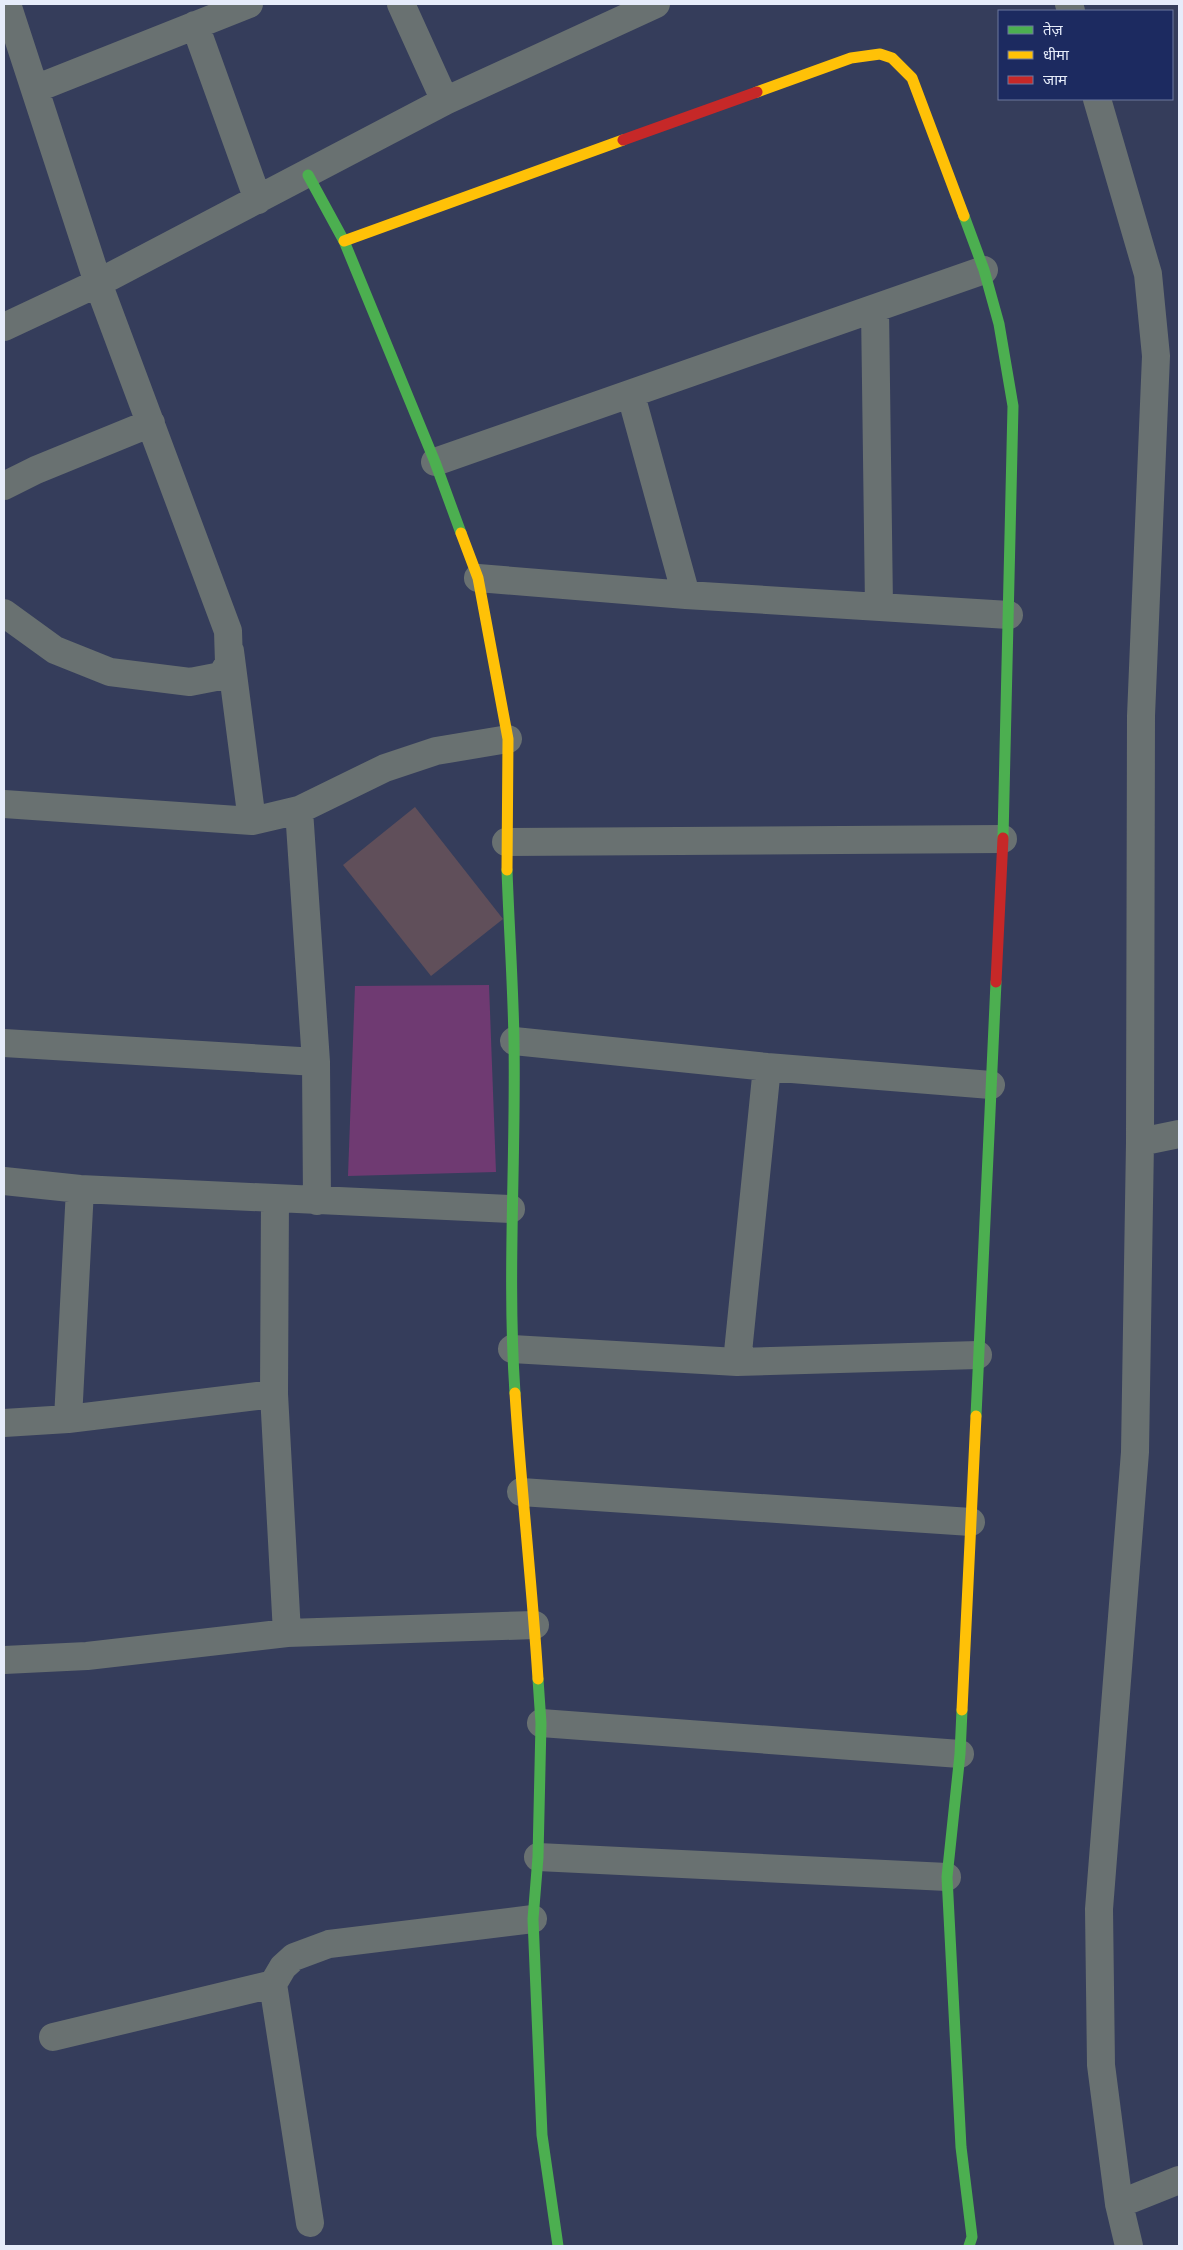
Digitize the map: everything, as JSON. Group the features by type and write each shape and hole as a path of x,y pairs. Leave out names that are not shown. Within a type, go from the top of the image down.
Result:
{"street":[{"path":"7,4 98,283 228,631 252,821"},
{"path":"35,89 249,4"},
{"path":"401,4 445,101"},
{"path":"4,327 98,283 308,175 445,101 656,4"},
{"path":"195,25 258,200"},
{"path":"344,241 851,58 875,53 887,54 898,60 912,78 984,270 999,324 1013,406 1003,839 960,1754 947,1877 961,2147 972,2237 969,2246"},
{"path":"1097,100 1148,274 1156,356 1140,716 1140,1142 1134,1452 1099,1909 1102,2064 1119,2204 1129,2246"},
{"path":"308,175 344,241 435,462 478,578 508,738 506,842 514,1041 511,1209 512,1348 521,1492 535,1625 541,1723 538,1857 533,1919 542,2135 558,2246"},
{"path":"435,462 984,270"},
{"path":"875,309 879,606"},
{"path":"631,395 686,595"},
{"path":"4,486 36,470 151,423"},
{"path":"478,578 686,595 1009,615"},
{"path":"4,613 55,650 110,672 190,682 221,676 229,663 230,648"},
{"path":"4,804 252,821 300,810 385,768 436,751 508,738"},
{"path":"300,810 316,1062 317,1201"},
{"path":"506,842 1003,839"},
{"path":"514,1041 767,1067 991,1085"},
{"path":"4,1044 316,1062"},
{"path":"737,1362 767,1067"},
{"path":"1140,1142 1179,1134"},
{"path":"4,1181 80,1189 511,1209"},
{"path":"68,1419 80,1189"},
{"path":"275,1198 274,1394 287,1633"},
{"path":"512,1348 737,1362 978,1356"},
{"path":"4,1423 68,1419 274,1394"},
{"path":"521,1492 971,1522"},
{"path":"4,1660 87,1656 287,1633 535,1625"},
{"path":"541,1723 960,1754"},
{"path":"538,1857 947,1877"},
{"path":"310,2223 273,1984 283,1967 294,1957 329,1944 533,1919"},
{"path":"53,2037 273,1984"},
{"path":"1119,2204 1179,2180"}],"shaded area":[{"path":"489,985 496,1172 348,1176 355,986"}],"building":[{"path":"415,807 503,919 431,976 343,865"}],"traffic: fast":[{"path":"308,175 344,241 435,462 461,533"},
{"path":"964,216 984,270 999,324 1013,406 1003,838"},
{"path":"507,870 514,1041 512,1305 515,1393"},
{"path":"976,1416 996,982"},
{"path":"538,1679 541,1723 538,1857 533,1919 542,2135 558,2246"},
{"path":"962,1710 960,1754 947,1877 961,2147 972,2237 969,2246"}],"traffic: slow":[{"path":"757,92 851,58 880,54 892,58 912,78 964,216"},
{"path":"344,241 623,140"},
{"path":"461,533 478,578 508,739 507,870"},
{"path":"515,1393 538,1679"},
{"path":"962,1710 976,1416"}],"traffic: jam":[{"path":"623,140 757,92"},
{"path":"996,982 1003,838"}]}
